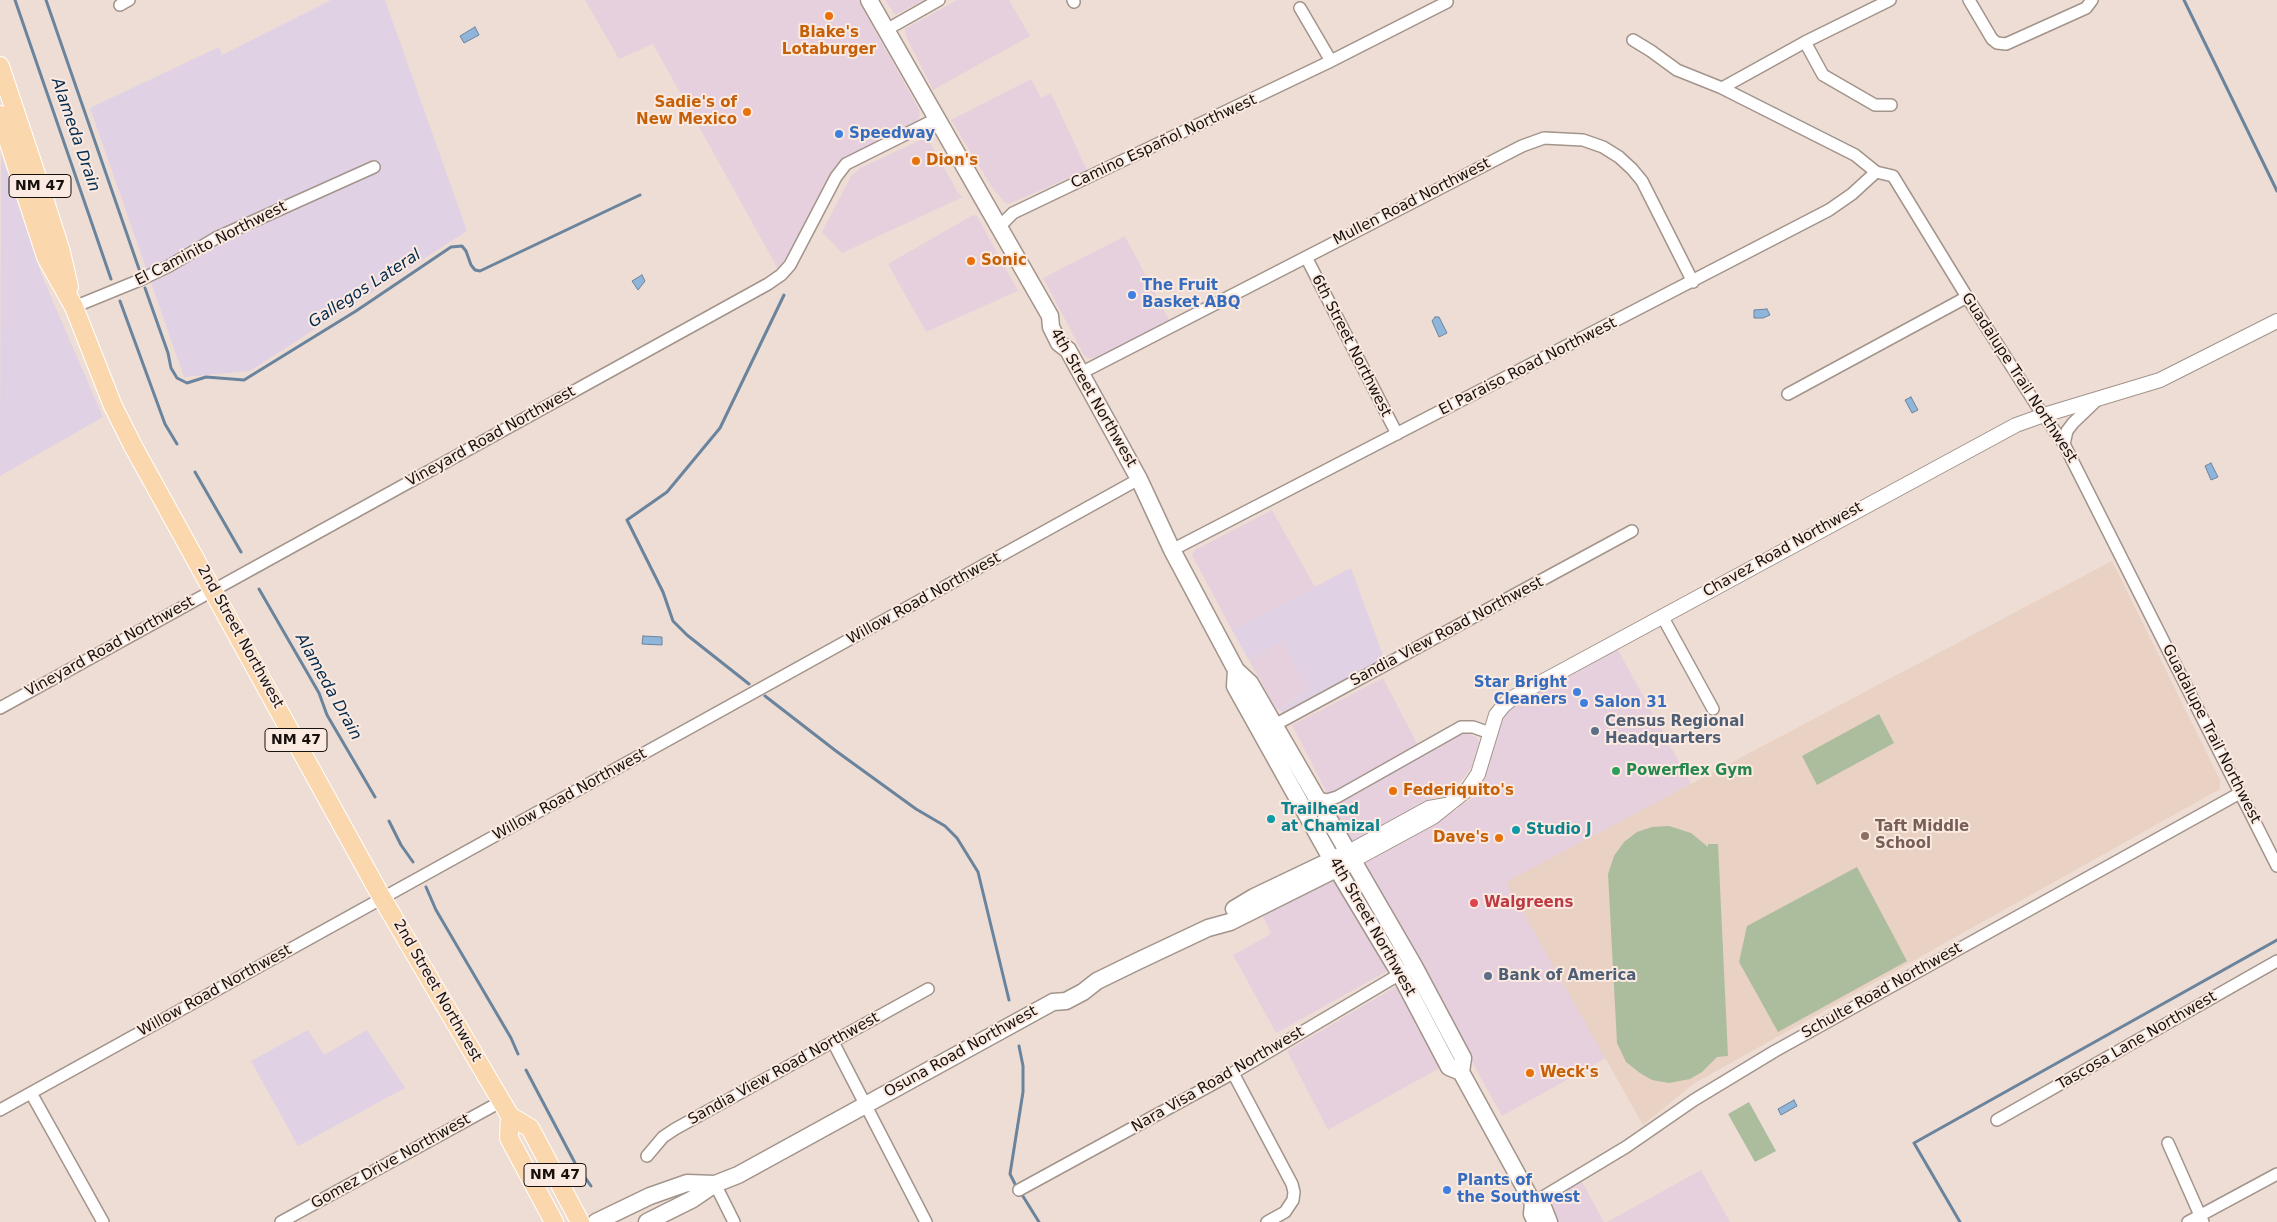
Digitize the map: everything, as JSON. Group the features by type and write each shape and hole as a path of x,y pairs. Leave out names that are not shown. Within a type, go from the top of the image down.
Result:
{"main road":[{"name":"4th Street Northwest","path":"869,0 1050,316 1058,324 1067,339 1068,350 1139,479 1172,550 1236,670 1236,686 1315,797 1342,859"},
{"name":"2nd Street Northwest","path":"0,66 61,252 74,307"},
{"name":"2nd Street Northwest","path":"0,115 46,257 74,307 113,406 382,898 506,1109 530,1128 580,1222"},
{"name":"4th Street Northwest","path":"1268,729 1278,763 1342,859 1407,970 1449,1067 1461,1072 1533,1203 1532,1214 1536,1222"},
{"name":"Osuna Road Northwest","path":"647,1222 692,1199 715,1184 738,1175 1053,1002 1064,991 1082,982 1097,981 1208,928 1254,897 1342,859"},
{"name":"2nd Street Northwest","path":"506,1109 509,1138 554,1222"},
{"name":"Osuna Road Northwest","path":"596,1222 650,1196 687,1183 715,1184"},
{"name":"4th Street Northwest","path":"1533,1203 1543,1206 1549,1222"}],"street":[{"path":"886,30 939,0"},
{"name":"Camino Español Northwest","path":"999,227 1013,213 1332,61 1447,2 1446,0"},
{"path":"1722,88 1805,42 1890,0"},
{"path":"1969,0 1992,39 1997,43 2006,44 2086,8 2092,0"},
{"path":"1300,8 1332,61"},
{"name":"Guadalupe Trail Northwest","path":"1633,40 1651,50 1677,70 1722,88 1855,155 1876,172 1894,176 1967,298 2064,444 2277,866"},
{"path":"1805,42 1823,75 1875,105 1891,105"},
{"name":"Vineyard Road Northwest","path":"0,708 768,284 781,275 790,265 836,177 846,164 936,119"},
{"name":"Mullen Road Northwest","path":"1081,373 1522,146 1544,138 1583,140 1603,147 1619,157 1632,169 1642,180 1693,282"},
{"name":"El Caminito Northwest","path":"74,307 140,280 169,266 216,238 374,167"},
{"name":"El Paraiso Road Northwest","path":"1172,550 1829,210 1852,194 1876,172"},
{"name":"6th Street Northwest","path":"1306,257 1397,434"},
{"path":"1788,394 1967,298"},
{"name":"Chavez Road Northwest","path":"1490,732 1500,709 1508,701 2008,430 2044,414 2096,401 2160,380 2277,321"},
{"path":"2064,444 2067,432 2073,423 2096,401"},
{"name":"Willow Road Northwest","path":"0,1110 1139,479"},
{"name":"Sandia View Road Northwest","path":"1268,729 1632,531"},
{"path":"1662,616 1712,709"},
{"path":"1315,797 1327,800 1346,792 1455,730 1467,726 1490,732 1474,782 1468,789 1433,817 1342,859"},
{"name":"Schulte Road Northwest","path":"1533,1203 1632,1143 1694,1100 1775,1051 2240,793"},
{"name":"Tascosa Lane Northwest","path":"1997,1120 2277,961"},
{"name":"Nara Visa Road Northwest","path":"1019,1190 1233,1073 1407,970"},
{"name":"Sandia View Road Northwest","path":"647,1156 663,1137 675,1129 928,990"},
{"path":"833,1042 926,1222"},
{"path":"1233,1073 1292,1184 1294,1192 1293,1200 1285,1212 1267,1222"},
{"path":"31,1092 103,1222"},
{"name":"Gomez Drive Northwest","path":"281,1222 506,1109"},
{"path":"2168,1144 2202,1219"},
{"path":"2188,1222 2202,1219 2277,1174"},
{"path":"715,1184 734,1222"}],"shaded area":[{"path":"331,0 385,0 467,231 250,371 184,377 90,108 219,47 222,55"},
{"path":"585,0 858,0 920,111 919,117 917,122 843,159 836,167 793,249 778,269 653,44 619,59"},
{"path":"885,0 924,0 895,15"},
{"path":"957,0 1009,0 1030,36 933,90 906,36 905,29"},
{"path":"1031,79 1041,98 1051,93 1087,170 1009,204 1005,203 992,187 951,120"},
{"path":"927,137 958,193 963,197 842,253 822,232 851,176 860,168"},
{"path":"1,154 42,276 103,417 0,476"},
{"path":"973,215 977,216 1018,291 926,332 888,264"},
{"path":"1125,236 1169,320 1097,359 1088,358 1084,355 1043,278"},
{"path":"1272,510 1315,587 1232,630 1192,555 1195,550"},
{"name":"Taft Middle School","path":"2112,561 2220,780 2220,789 1693,1084 1643,1125 1506,882"},
{"path":"1351,568 1384,658 1283,712 1279,709 1309,690 1282,642 1249,660 1232,630"},
{"path":"1282,642 1309,690 1284,705 1280,709 1283,712 1276,709 1249,660"},
{"path":"1617,648 1691,784 1507,882 1606,1058 1502,1116 1364,867 1364,863 1368,856 1435,818 1457,810 1460,805 1473,798 1483,783 1502,718 1513,704"},
{"path":"1383,678 1419,747 1328,795 1292,725"},
{"path":"1464,732 1476,737 1479,742 1472,766 1462,780 1369,835 1354,842 1346,839 1326,805 1355,795 1432,748"},
{"path":"1328,881 1336,881 1387,963 1387,970 1276,1033 1233,955 1271,934 1262,914"},
{"path":"1395,987 1400,987 1445,1065 1328,1130 1287,1051"},
{"path":"308,1030 324,1055 367,1030 405,1088 298,1146 251,1061"},
{"path":"1701,1170 1730,1222 1607,1222 1625,1212"},
{"path":"1581,1180 1604,1222 1552,1222 1548,1202"}],"green space":[{"path":"1879,714 1894,743 1817,785 1802,756"},
{"path":"1669,826 1691,833 1708,847 1708,844 1718,844 1728,1056 1717,1057 1702,1072 1690,1079 1669,1083 1652,1080 1640,1073 1626,1062 1617,1043 1608,874 1614,856 1624,842 1637,832 1652,827"},
{"path":"1857,867 1907,961 1778,1032 1739,962 1747,926"},
{"path":"1749,1102 1776,1151 1755,1162 1728,1114"}],"water":[{"path":"475,27 479,35 464,43 460,36"},
{"path":"642,275 645,281 638,290 632,281"},
{"path":"1767,309 1770,315 1763,318 1754,318 1754,310"},
{"path":"1435,317 1439,317 1447,333 1439,337 1432,321"},
{"path":"1911,397 1918,410 1912,413 1905,400"},
{"path":"2211,463 2218,477 2211,480 2205,466"},
{"path":"643,636 662,637 662,645 642,644"},
{"path":"1794,1100 1797,1106 1781,1115 1778,1109"}],"waterway":[{"name":"Alameda Drain","path":"15,0 111,279"},
{"name":"Gallegos Lateral","path":"46,0 139,269"},
{"path":"2184,0 2277,191"},
{"name":"Gallegos Lateral","path":"145,288 168,353 171,368 177,378 187,383 206,377 244,380 356,311 451,247 462,246 471,265 475,270 480,271 640,195"},
{"path":"749,684 687,635 673,621 663,592 627,520 667,492 720,428 784,295"},
{"name":"Alameda Drain","path":"120,301 165,424 177,444"},
{"name":"Alameda Drain","path":"195,472 241,552"},
{"name":"Alameda Drain","path":"259,589 319,693 327,715 375,797"},
{"path":"765,696 916,809 945,826 957,838 978,872 1009,1000"},
{"name":"Alameda Drain","path":"389,821 401,845 413,862"},
{"name":"Alameda Drain","path":"426,887 436,910 511,1038 518,1054"},
{"path":"1960,1222 1914,1143 2277,940"},
{"path":"1017,1188 1010,1174 1023,1092 1023,1066 1019,1046"},
{"name":"Alameda Drain","path":"526,1070 575,1163 591,1186"},
{"path":"1021,1193 1039,1222"}],"place":[{"name":"Blake's Lotaburger","path":"829,16"},
{"name":"Sadie's of New Mexico","path":"747,112"},
{"name":"Speedway","path":"839,134"},
{"name":"Dion's","path":"916,161"},
{"name":"Sonic","path":"971,261"},
{"name":"The Fruit Basket ABQ","path":"1132,295"},
{"name":"Star Bright Cleaners","path":"1577,692"},
{"name":"Salon 31","path":"1584,703"},
{"name":"Census Regional Headquarters","path":"1595,731"},
{"name":"Powerflex Gym","path":"1616,771"},
{"name":"Federiquito's","path":"1393,791"},
{"name":"Trailhead at Chamizal","path":"1271,819"},
{"name":"Studio J","path":"1516,830"},
{"name":"Taft Middle School","path":"1865,836"},
{"name":"Dave's","path":"1499,838"},
{"name":"Walgreens","path":"1474,903"},
{"name":"Bank of America","path":"1488,976"},
{"name":"Weck's","path":"1530,1073"},
{"name":"Plants of the Southwest","path":"1447,1190"}]}
